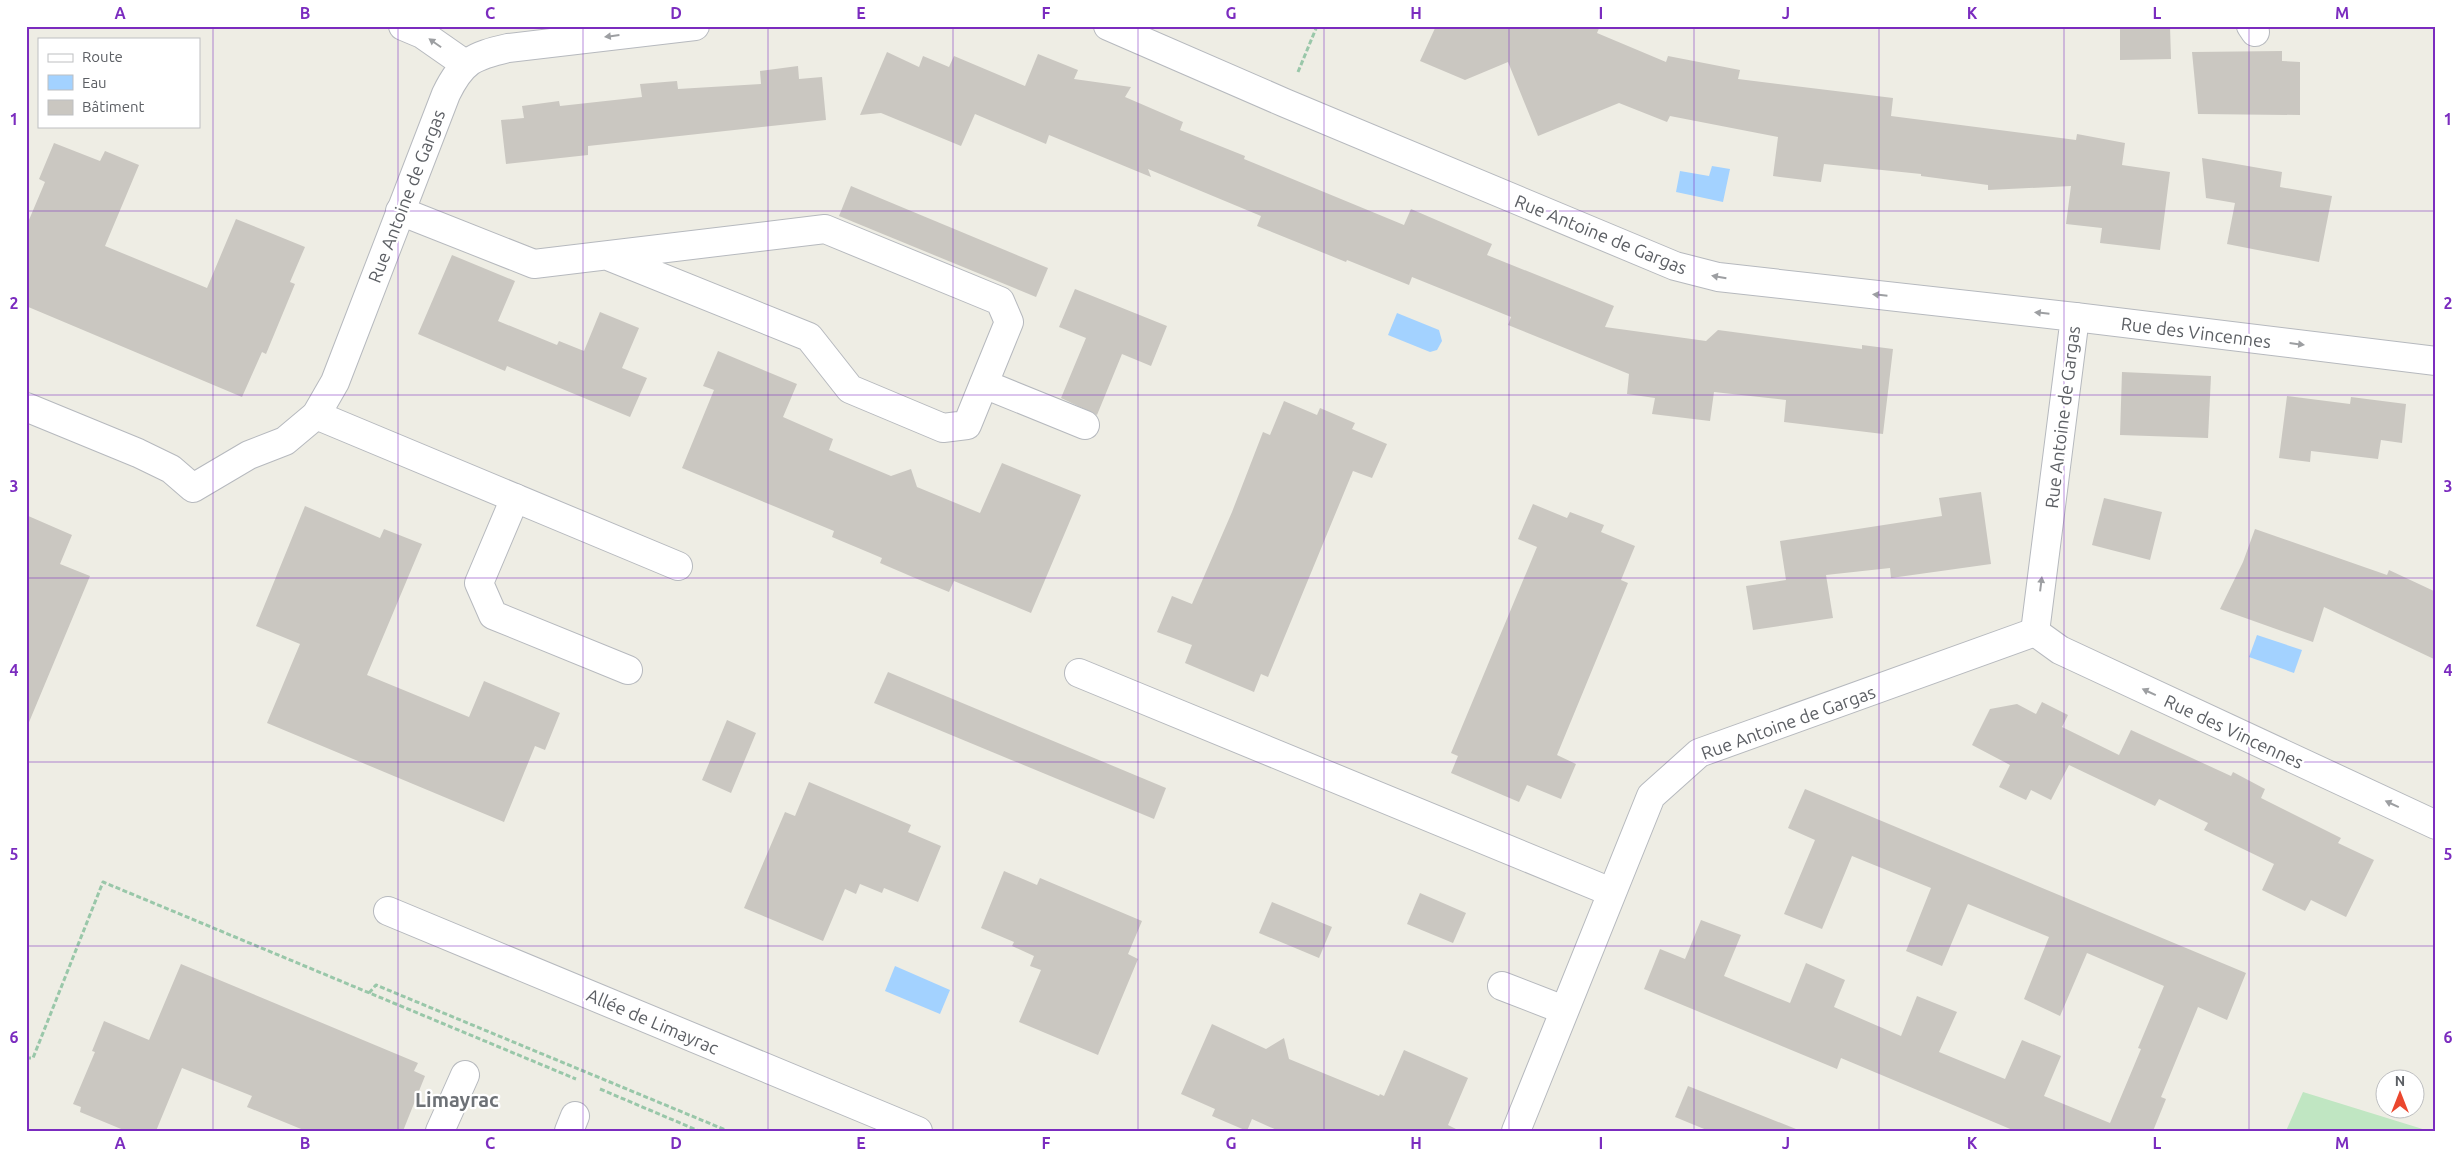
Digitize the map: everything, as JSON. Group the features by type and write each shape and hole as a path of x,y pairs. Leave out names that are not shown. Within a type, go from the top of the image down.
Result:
{"street":[{"path":"403,26 422,34 465,64"},
{"name":"Rue Antoine de Gargas","path":"26,407 171,469 193,488 249,455 285,441 316,415 335,382 400,211 455,74 465,64 481,54 508,48 695,26"},
{"name":"Rue Antoine de Gargas","path":"1108,26 1285,103 1674,266 1718,277 2075,317 2035,632 1699,753 1650,796 1516,1131"},
{"path":"400,211 534,264 826,229 1000,301 1009,322 967,425 944,428 850,389 809,336 608,256"},
{"name":"Rue des Vincennes","path":"2075,317 2436,361"},
{"path":"984,384 1084,425"},
{"path":"316,415 678,566"},
{"path":"515,498 479,583 493,615 628,670"},
{"name":"Rue des Vincennes","path":"2035,632 2060,650 2436,825"},
{"path":"1079,673 1611,892"},
{"name":"Allée de Limayrac","path":"388,910 918,1131"},
{"path":"1502,986 1564,1010"},
{"path":"440,1131 465,1075"}],"path":[{"path":"1285,103 1317,26"},
{"path":"26,1058 33,1058 103,882 580,1081"},
{"path":"369,993 376,985 728,1131"},
{"path":"598,1089 699,1131"}],"green space":[{"path":"2303,1092 2374,1114 2374,1120 2393,1120 2429,1131 2286,1131"}],"water":[{"path":"1712,166 1730,169 1723,202 1676,192 1680,171 1709,176"},
{"path":"1397,313 1439,330 1442,341 1437,350 1430,352 1388,335"},
{"path":"2257,635 2302,650 2294,673 2249,657"},
{"path":"895,966 950,990 940,1014 885,991"}],"building":[{"path":"1436,26 1600,26 1597,33 1666,62 1668,56 1740,70 1738,79 1893,98 1891,116 2076,140 2077,134 2125,143 2122,165 2170,172 2160,250 2100,243 2102,228 2066,224 2071,186 1988,190 1988,185 1921,176 1921,174 1824,164 1821,182 1773,176 1778,137 1670,116 1667,122 1619,103 1538,136 1508,62 1465,80 1420,61"},
{"path":"2120,26 2170,26 2171,59 2120,60"},
{"path":"2282,51 2282,61 2300,62 2300,115 2198,114 2192,52"},
{"path":"887,52 919,67 923,56 949,67 954,56 1025,86 1038,54 1078,70 1074,79 1131,87 1125,97 1183,122 1180,130 1245,156 1244,159 1404,225 1411,209 1492,244 1487,255 1614,306 1605,327 1706,341 1718,330 1862,349 1862,345 1893,349 1883,434 1784,422 1786,400 1714,392 1710,421 1652,414 1655,398 1627,394 1629,374 1508,325 1511,317 1412,277 1409,285 1257,226 1261,216 1148,169 1151,177 1049,135 1046,144 975,114 961,146 881,113 860,115"},
{"path":"798,66 799,79 822,77 826,120 588,146 588,155 506,164 501,120 524,118 522,106 559,101 560,106 642,97 640,84 677,81 678,89 761,84 760,71"},
{"path":"54,143 100,161 105,151 139,165 105,246 207,288 236,219 305,247 290,282 295,284 266,354 262,352 242,397 26,306 26,227 45,182 39,179"},
{"path":"2202,158 2282,172 2280,187 2332,196 2319,262 2227,244 2235,203 2206,198"},
{"path":"851,186 1048,268 1036,297 839,216"},
{"path":"452,255 515,281 498,321 557,345 559,341 584,351 600,312 639,328 622,368 647,378 630,417 507,366 505,371 418,334"},
{"path":"1075,289 1167,326 1151,366 1122,354 1097,415 1061,398 1086,338 1059,327"},
{"path":"718,351 797,384 783,417 833,439 829,450 891,476 911,469 917,487 980,513 1002,463 1081,495 1031,613 954,581 949,592 915,578 880,563 882,558 832,537 834,531 682,468 714,390 703,386"},
{"path":"2122,372 2211,376 2208,438 2120,435"},
{"path":"2287,396 2350,404 2351,397 2406,404 2402,443 2381,440 2378,459 2311,451 2310,462 2279,458"},
{"path":"1284,401 1317,415 1320,408 1355,423 1352,429 1387,444 1372,478 1353,471 1268,677 1261,674 1254,692 1185,663 1192,645 1157,632 1172,596 1192,604 1232,512 1263,432 1270,435"},
{"path":"1981,492 1991,564 1891,578 1890,568 1826,575 1833,618 1753,630 1746,586 1786,580 1780,541 1942,516 1939,498"},
{"path":"2104,498 2162,512 2150,560 2092,545"},
{"path":"1533,504 1567,518 1570,512 1604,525 1601,532 1635,546 1621,580 1628,583 1557,755 1576,764 1561,799 1527,785 1519,802 1451,773 1458,756 1451,753 1537,547 1518,539"},
{"path":"305,506 380,538 384,529 422,544 367,675 469,717 484,681 560,713 545,750 535,746 504,822 267,723 300,644 256,626"},
{"path":"26,515 72,535 60,564 90,576 27,727"},
{"path":"2255,529 2387,575 2389,570 2436,592 2436,660 2324,607 2313,642 2220,609 2243,562"},
{"path":"888,672 1166,788 1154,819 874,703"},
{"path":"2042,702 2068,715 2062,727 2119,755 2131,730 2231,776 2233,772 2265,789 2261,798 2341,838 2338,843 2374,860 2346,917 2311,900 2305,911 2262,890 2274,864 2204,830 2208,823 2159,799 2155,806 2069,765 2051,800 2031,790 2026,800 1999,787 2010,765 1972,745 1990,709 2017,704 2036,714"},
{"path":"727,720 756,733 731,793 702,780"},
{"path":"809,782 911,825 908,832 941,846 918,902 884,888 882,893 860,884 856,894 845,889 823,941 744,908 785,812 795,816"},
{"path":"1805,789 2246,973 2227,1020 2198,1007 2161,1097 2166,1099 2153,1131 2015,1131 1841,1058 1837,1069 1644,989 1660,949 1685,959 1701,920 1741,935 1724,976 1790,1003 1806,963 1845,980 1834,1007 1901,1036 1917,996 1957,1012 1939,1052 2005,1079 2022,1040 2061,1056 2044,1096 2110,1123 2141,1049 2138,1048 2164,986 2087,953 2060,1016 2024,999 2049,937 1968,904 1942,966 1906,951 1931,888 1852,856 1822,929 1784,914 1815,840 1788,828"},
{"path":"1004,871 1037,885 1040,878 1142,921 1128,954 1138,959 1098,1055 1019,1022 1041,970 1030,966 1034,956 1012,946 1014,942 981,928"},
{"path":"1420,893 1466,913 1453,943 1407,924"},
{"path":"1272,902 1332,927 1319,958 1259,933"},
{"path":"181,964 418,1063 414,1071 425,1076 403,1131 306,1131 247,1107 252,1096 182,1068 156,1131 126,1131 80,1112 81,1107 73,1104 95,1052 92,1051 104,1021 149,1040"},
{"path":"1212,1024 1266,1049 1284,1038 1289,1059 1379,1096 1380,1094 1384,1096 1404,1050 1468,1078 1448,1125 1460,1131 1279,1131 1252,1119 1247,1131 1212,1116 1215,1109 1181,1094"},
{"path":"1688,1086 1796,1129 1796,1131 1709,1131 1675,1117"}],"district":[{"name":"Limayrac","path":"457,1099"}]}
